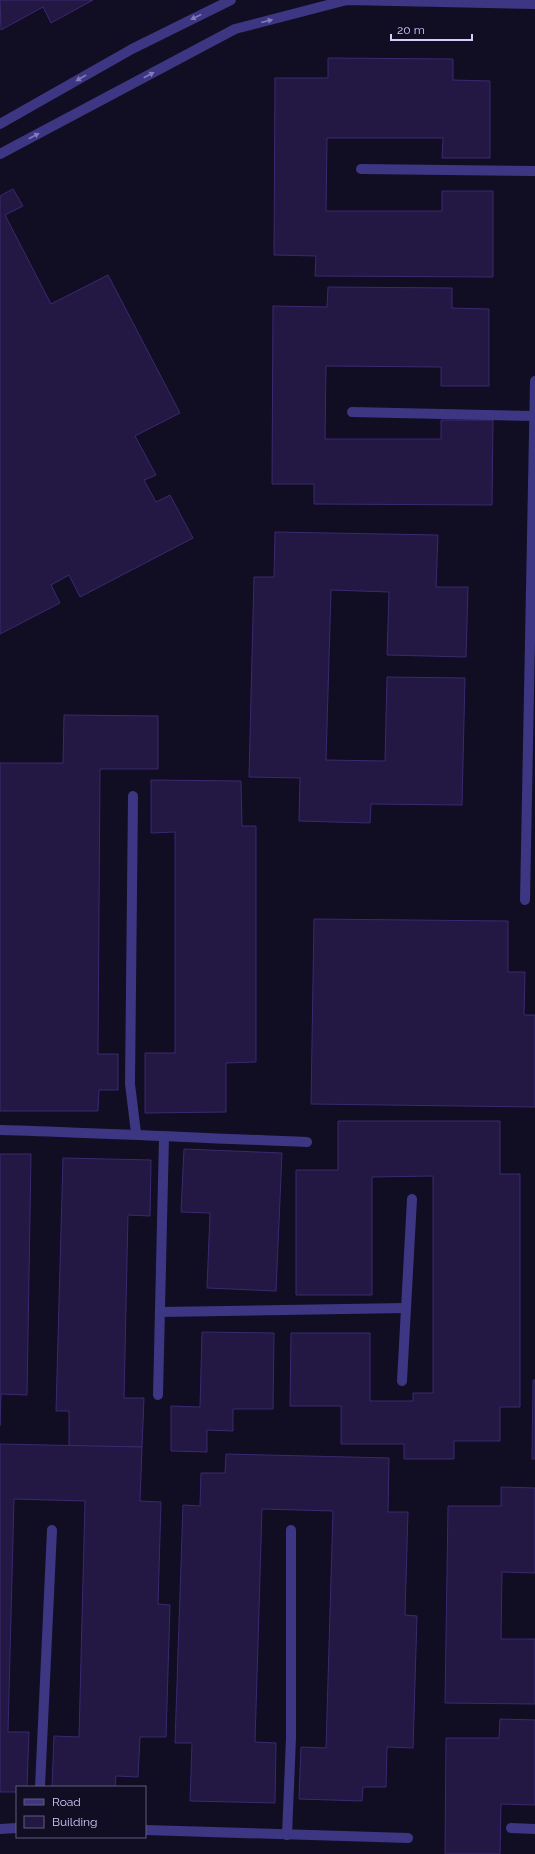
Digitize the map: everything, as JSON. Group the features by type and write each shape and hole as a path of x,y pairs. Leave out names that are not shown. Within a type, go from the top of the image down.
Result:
{"street":[{"path":"0,124 132,49 231,0"},
{"path":"0,154 235,29 347,0 535,4"},
{"path":"360,169 535,171"},
{"path":"525,900 535,381"},
{"path":"352,412 535,416"},
{"path":"133,796 130,1084 136,1134"},
{"path":"0,1130 136,1134 164,1137 307,1142"},
{"path":"158,1395 164,1137"},
{"path":"402,1381 412,1199"},
{"path":"160,1312 406,1308"},
{"path":"40,1786 52,1530"},
{"path":"287,1835 291,1738 291,1530"},
{"path":"0,1829 16,1828"},
{"path":"511,1828 535,1829"},
{"path":"146,1830 408,1838"}],"building":[{"path":"0,0 93,0 51,23 43,7 1,30"},
{"path":"328,58 453,59 453,80 490,81 490,158 442,158 443,138 327,138 326,211 442,211 442,191 493,191 493,277 315,276 316,256 274,255 275,78 328,78"},
{"path":"13,189 23,206 5,215 51,304 108,275 180,413 135,436 156,475 144,480 156,502 170,495 193,538 80,597 69,575 51,585 60,603 0,634 0,196"},
{"path":"328,287 452,288 452,308 489,309 489,386 441,386 441,367 326,366 325,439 441,439 441,420 493,420 492,505 314,504 314,484 272,484 273,306 327,307"},
{"path":"275,532 438,535 436,587 468,587 466,657 387,655 389,592 331,590 326,760 385,761 387,677 465,678 462,805 371,804 370,823 299,821 300,778 249,777 254,577 274,577"},
{"path":"64,715 158,716 158,769 100,769 98,1054 118,1054 118,1090 99,1090 98,1111 0,1111 0,763 63,763"},
{"path":"151,780 241,781 242,826 256,826 256,1062 226,1063 226,1112 145,1113 145,1053 175,1053 175,832 151,833"},
{"path":"314,919 508,921 508,972 525,972 524,1015 535,1015 535,1107 311,1104"},
{"path":"338,1121 500,1121 500,1174 520,1174 520,1407 500,1407 500,1441 454,1441 454,1459 404,1459 404,1444 341,1444 341,1406 290,1406 291,1333 370,1333 370,1401 413,1401 413,1393 433,1393 433,1176 372,1177 372,1295 296,1295 296,1170 338,1170"},
{"path":"184,1149 282,1153 276,1291 207,1288 210,1213 181,1212"},
{"path":"0,1154 31,1154 27,1395 1,1394 0,1426"},
{"path":"63,1158 151,1160 150,1216 128,1215 124,1398 144,1398 142,1447 69,1446 69,1411 56,1411"},
{"path":"202,1332 274,1333 273,1409 233,1409 233,1431 207,1430 207,1452 171,1451 171,1406 200,1407"},
{"path":"533,1380 535,1380 535,1459 532,1459"},
{"path":"0,1444 142,1447 140,1501 161,1502 158,1604 170,1605 166,1737 140,1737 138,1777 116,1776 115,1786 52,1786 54,1736 79,1737 85,1501 14,1499 8,1732 29,1732 27,1786 16,1786 16,1792 0,1792"},
{"path":"226,1454 389,1458 388,1512 408,1512 405,1615 417,1616 413,1748 387,1747 386,1787 363,1787 362,1801 299,1799 301,1747 326,1748 333,1511 262,1509 255,1742 276,1743 275,1803 190,1801 192,1743 175,1743 183,1505 200,1506 201,1473 225,1473"},
{"path":"501,1487 535,1488 535,1573 502,1572 501,1639 535,1639 535,1704 445,1703 448,1506 501,1506"},
{"path":"500,1719 535,1720 535,1805 501,1804 500,1854 445,1854 446,1738 499,1738"}]}
